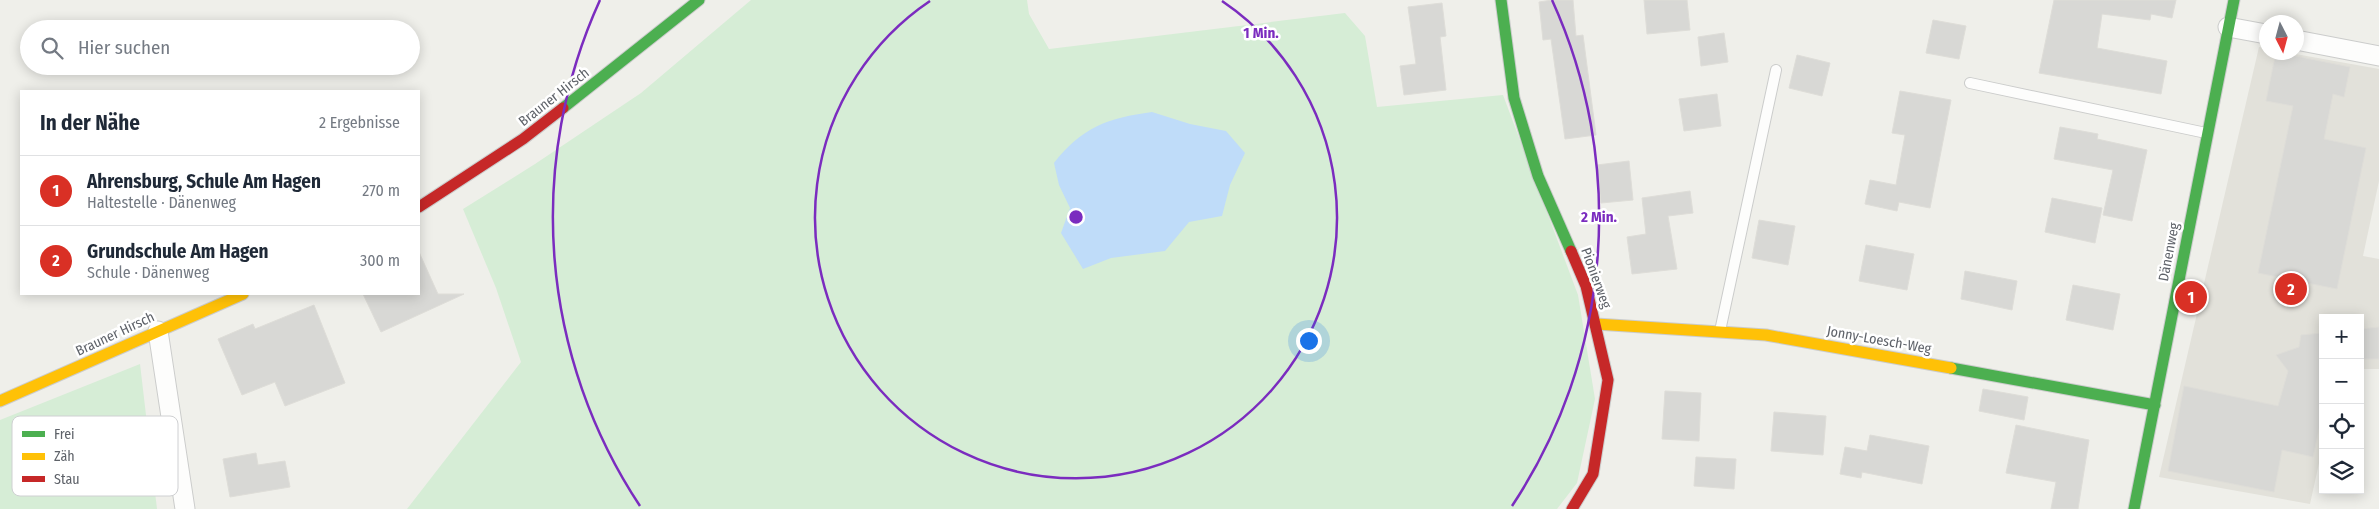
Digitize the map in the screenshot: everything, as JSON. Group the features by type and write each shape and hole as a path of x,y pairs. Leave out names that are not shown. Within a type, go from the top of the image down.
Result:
{"street":[{"name":"Brauner Hirsch","path":"420,206 523,139 650,41 699,0"},
{"name":"Pionierweg","path":"1501,0 1514,98 1538,176 1586,286 1608,380 1594,474 1572,509"},
{"name":"Dänenweg","path":"2134,509 2234,0"},
{"path":"2228,27 2259,33"},
{"path":"2304,42 2379,56"},
{"name":"Brauner Hirsch","path":"0,402 241,295"},
{"name":"Jonny-Loesch-Weg","path":"1596,324 1766,335 2155,405"},
{"path":"158,331 171,416"},
{"path":"178,463 185,509"}],"lane":[{"path":"1720,332 1776,70"},
{"path":"1970,83 2207,134"}],"shaded area":[{"path":"2259,47 2259,60 2304,60 2304,56 2379,69 2379,181 2363,256 2379,259 2379,369 2364,369 2364,314 2319,314 2319,463 2310,504 2159,477"}],"green space":[{"path":"751,0 1027,0 1029,14 1049,49 1345,13 1365,36 1377,107 1503,95 1578,295 1595,399 1577,483 1557,509 407,509 521,362 496,288 463,209 535,164 641,93"},
{"path":"140,364 146,416 12,416 12,496 155,496 157,509 0,509 0,420"}],"water":[{"path":"1152,112 1190,124 1226,131 1245,153 1230,185 1222,216 1189,222 1165,251 1111,258 1083,269 1061,233 1070,208 1059,185 1054,163 1075,141 1097,126 1122,117"}],"building":[{"path":"1573,0 1576,36 1583,35 1596,135 1565,139 1551,39 1543,40 1539,2"},
{"path":"1644,0 1687,0 1690,30 1647,34"},
{"path":"2054,0 2176,0 2172,18 2151,14 2150,20 2102,14 2097,48 2167,61 2161,94 2039,73"},
{"path":"1442,3 1446,36 1440,37 1446,90 1404,95 1400,66 1416,64 1408,7"},
{"path":"1933,20 1966,26 1959,59 1926,53"},
{"path":"1724,33 1728,62 1701,66 1698,37"},
{"path":"1797,55 1830,63 1822,96 1789,88"},
{"path":"2304,58 2350,67 2344,97 2333,94 2324,139 2366,148 2337,289 2258,273 2293,106 2266,101 2274,60 2304,60"},
{"path":"1900,91 1951,100 1930,208 1899,202 1897,211 1865,204 1870,180 1896,185 1905,135 1892,133"},
{"path":"1717,94 1721,126 1684,131 1679,99"},
{"path":"2060,127 2098,134 2097,139 2147,150 2132,221 2103,215 2113,170 2054,159"},
{"path":"1629,161 1633,200 1601,203 1597,165"},
{"path":"1690,191 1693,213 1668,216 1677,269 1632,274 1627,237 1646,234 1642,198"},
{"path":"2052,198 2102,208 2095,243 2045,232"},
{"path":"1759,220 1795,226 1788,265 1752,258"},
{"path":"1866,245 1914,254 1907,290 1859,281"},
{"path":"420,254 438,294 464,294 381,332 363,295 420,295"},
{"path":"1965,271 2017,281 2012,310 1961,299"},
{"path":"2073,285 2120,294 2113,330 2066,320"},
{"path":"314,305 345,383 285,406 275,382 242,395 218,339 253,324 255,329"},
{"path":"2379,327 2379,359 2364,359 2364,329"},
{"path":"2319,333 2319,429 2313,457 2282,450 2274,492 2168,471 2184,386 2278,406 2288,371 2276,355 2299,347 2301,335"},
{"path":"1983,389 2028,397 2024,420 1979,411"},
{"path":"1665,391 1701,393 1699,441 1662,439"},
{"path":"1774,412 1826,416 1823,455 1771,451"},
{"path":"2016,425 2089,440 2078,509 2051,509 2056,482 2006,473"},
{"path":"1870,435 1929,446 1922,484 1862,472 1861,478 1840,474 1845,447 1867,451"},
{"path":"256,453 258,465 285,461 290,487 230,497 223,459"},
{"path":"1696,457 1736,459 1734,489 1694,486"}],"traffic: fast":[{"path":"563,108 699,0"},
{"path":"1501,0 1514,98 1538,176 1571,251"},
{"path":"2134,509 2234,0"},
{"path":"1951,368 2155,405"}],"traffic: slow":[{"path":"0,401 241,295"},
{"path":"1596,324 1766,335 1951,368"}],"traffic: jam":[{"path":"420,206 523,139 563,108"},
{"path":"1571,251 1586,286 1608,380 1593,474 1572,509"}],"place":[{"name":"Grundschule Am Hagen","path":"2291,289"},
{"name":"Ahrensburg, Schule Am Hagen","path":"2191,297"}]}
